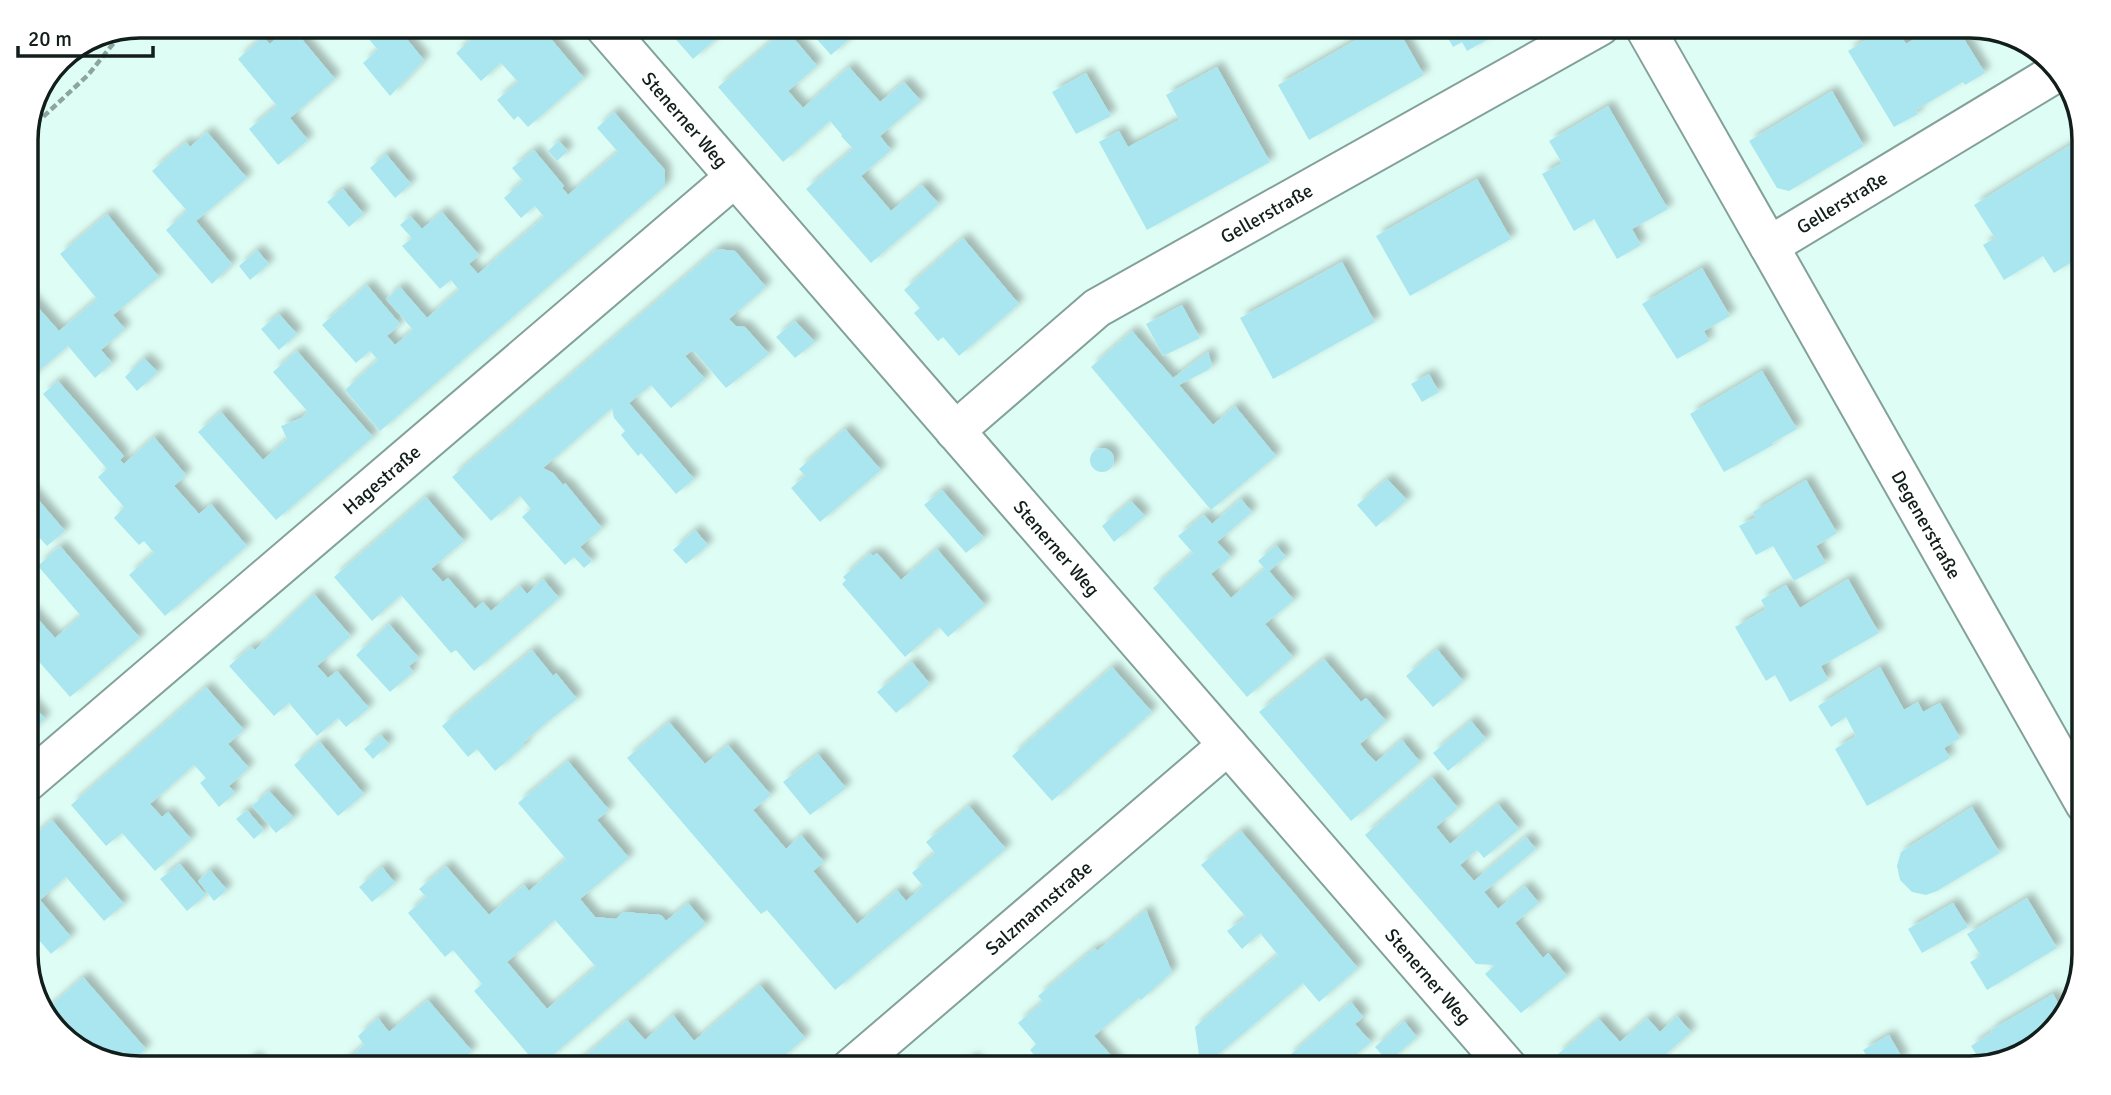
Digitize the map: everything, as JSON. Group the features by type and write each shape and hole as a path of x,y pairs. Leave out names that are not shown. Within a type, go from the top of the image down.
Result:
{"street":[{"name":"Stenerner Weg","path":"615,39 1498,1056"},
{"name":"Gellerstraße","path":"955,432 1097,308 1577,39"},
{"path":"1651,39 1769,246"},
{"name":"Gellerstraße","path":"1769,246 2050,77"},
{"name":"Hagestraße","path":"39,772 734,178"},
{"name":"Degenerstraße","path":"1769,246 2072,781"},
{"name":"Salzmannstraße","path":"865,1056 1228,745"}],"path":[{"path":"41,119 88,75 114,42"}],"building":[{"path":"261,39 270,44 276,39 302,39 335,79 290,118 308,140 278,165 249,129 277,106 238,59"},
{"path":"369,39 407,39 424,60 390,96 363,63 378,50"},
{"path":"472,39 551,39 584,78 528,127 518,116 514,120 497,100 518,82 501,63 481,81 456,53"},
{"path":"675,39 716,39 693,59"},
{"path":"774,39 794,39 817,66 788,91 803,108 849,67 880,102 904,82 921,101 880,136 891,150 861,176 891,211 922,185 939,204 871,263 806,189 853,149 830,121 783,162 718,87"},
{"path":"817,39 849,39 831,55"},
{"path":"1358,39 1403,39 1424,75 1309,140 1278,85"},
{"path":"1448,39 1488,39 1467,51 1462,42 1453,47"},
{"path":"1867,39 1903,39 1906,44 1914,39 1964,39 1985,73 1965,85 1963,82 1916,110 1918,114 1894,127 1848,51"},
{"path":"1217,67 1270,162 1147,230 1099,142 1119,131 1128,147 1179,120 1166,95"},
{"path":"1086,73 1111,116 1076,134 1052,92"},
{"path":"1832,91 1864,146 1789,191 1777,188 1749,141"},
{"path":"1608,106 1668,209 1632,229 1641,245 1617,259 1594,219 1574,231 1542,174 1562,163 1549,141"},
{"path":"614,112 665,170 665,186 380,431 345,390 378,360 370,351 356,363 322,325 367,285 400,324 387,336 395,345 413,330 386,299 400,287 427,318 459,290 451,280 440,289 402,246 412,238 400,225 410,216 422,229 442,212 479,255 469,264 478,274 544,217 535,206 521,218 504,198 523,181 512,168 534,150 564,186 562,188 568,195 618,152 597,128"},
{"path":"207,132 247,178 196,221 232,264 212,284 166,230 187,211 152,171 186,142 190,147"},
{"path":"559,141 568,151 557,161 548,151"},
{"path":"2072,144 2072,262 2054,273 2043,256 2004,280 1983,245 1995,238 1974,205"},
{"path":"386,154 411,184 395,198 370,168"},
{"path":"1477,179 1511,239 1410,296 1376,236"},
{"path":"343,189 364,214 349,227 327,202"},
{"path":"107,214 159,277 113,315 125,329 101,350 112,363 95,378 68,346 39,371 39,309 59,331 97,299 60,254"},
{"path":"963,238 1019,304 959,356 943,337 938,341 914,313 920,308 904,290"},
{"path":"717,249 735,251 766,287 729,319 736,326 745,327 769,354 726,388 693,350 685,356 705,379 671,408 651,385 629,403 694,479 676,494 641,453 638,456 621,435 625,431 614,418 612,408 543,468 553,473 563,485 565,483 602,528 580,547 592,561 584,568 574,557 565,565 522,517 531,509 520,496 491,521 452,477"},
{"path":"257,250 269,264 250,280 239,266"},
{"path":"1342,262 1375,322 1273,379 1240,318"},
{"path":"1702,268 1730,316 1704,331 1709,341 1677,359 1642,304"},
{"path":"1182,305 1200,338 1163,356 1146,324"},
{"path":"279,314 297,334 279,350 261,329"},
{"path":"795,321 815,342 795,358 776,337"},
{"path":"1132,331 1173,378 1208,352 1212,365 1208,370 1179,385 1213,425 1235,406 1276,456 1211,510 1091,367"},
{"path":"297,351 373,437 276,520 198,432 221,412 263,460 287,439 281,426 301,418 308,412 273,372"},
{"path":"144,358 158,372 137,391 125,377"},
{"path":"1762,371 1797,429 1724,472 1690,414"},
{"path":"1429,374 1439,392 1422,402 1411,384"},
{"path":"58,381 124,456 120,460 124,464 154,437 186,475 174,486 199,514 211,504 247,546 165,616 129,575 154,553 144,541 139,545 114,518 124,507 98,477 107,469 43,394"},
{"path":"845,429 881,470 820,522 791,488 805,476 799,469"},
{"path":"1102,448 1113,455 1114,460 1107,471 1102,472 1091,465 1090,460 1097,449"},
{"path":"1387,479 1407,500 1376,527 1357,505"},
{"path":"1806,480 1837,533 1816,546 1826,563 1794,581 1773,546 1756,555 1739,526 1756,517 1753,512"},
{"path":"942,490 984,538 966,553 924,505"},
{"path":"426,497 464,541 431,569 443,582 448,578 475,609 483,602 491,611 520,586 527,594 543,579 559,598 474,671 456,650 451,653 401,595 372,621 334,577"},
{"path":"1241,499 1252,512 1217,542 1231,557 1211,574 1231,598 1265,569 1258,561 1276,545 1286,557 1269,571 1294,600 1265,624 1293,657 1247,697 1153,588 1193,553 1178,536 1204,515 1212,524"},
{"path":"39,501 65,531 47,546 39,537"},
{"path":"1131,501 1145,516 1114,542 1102,526"},
{"path":"695,530 708,545 686,564 673,550"},
{"path":"60,546 140,638 70,697 39,662 39,620 55,638 81,616 39,565"},
{"path":"937,549 985,605 948,637 939,627 905,657 842,584 846,580 843,577 870,553 873,556 877,553 901,580"},
{"path":"1848,579 1879,633 1821,666 1828,680 1790,702 1775,675 1766,681 1735,627 1766,609 1761,600 1786,585 1800,608"},
{"path":"314,594 351,636 317,666 328,678 337,671 369,708 346,727 338,718 317,736 289,703 274,716 229,666 251,647 255,650"},
{"path":"389,624 419,658 409,666 413,672 390,692 356,655"},
{"path":"1437,649 1463,681 1433,707 1406,676"},
{"path":"532,650 553,676 556,673 577,699 523,743 525,745 495,771 477,749 468,757 442,726"},
{"path":"1324,659 1361,702 1366,698 1386,721 1360,744 1367,753 1376,762 1402,740 1420,762 1351,821 1259,712"},
{"path":"912,662 930,684 896,713 877,692"},
{"path":"1112,667 1152,712 1052,801 1012,756"},
{"path":"1880,667 1904,710 1918,702 1923,712 1940,703 1960,738 1944,748 1950,758 1867,806 1835,749 1856,736 1846,717 1831,727 1818,706"},
{"path":"206,687 244,730 228,744 249,768 229,786 235,793 219,807 200,783 206,778 194,765 150,804 162,817 168,812 191,839 155,871 122,833 106,846 71,805"},
{"path":"39,712 45,719 39,724"},
{"path":"1471,721 1486,739 1448,771 1433,753"},
{"path":"669,722 705,764 728,745 771,795 753,810 786,849 801,835 824,862 813,871 857,924 897,890 906,901 923,886 912,873 935,853 926,842 969,806 1006,849 835,990 767,910 761,914 627,758"},
{"path":"381,735 389,744 373,759 364,749"},
{"path":"320,742 364,794 338,816 294,765"},
{"path":"818,754 846,788 810,815 783,782"},
{"path":"568,761 609,810 597,820 629,858 580,899 595,917 616,919 623,912 661,915 666,921 688,903 706,924 552,1056 530,1056 474,991 482,984 453,950 445,957 408,913 426,897 419,889 446,866 489,915 524,885 529,891 566,859 518,803","holes":["555,920 596,967 547,1009 507,962"]},
{"path":"1432,777 1458,808 1436,827 1450,844 1498,804 1519,829 1484,858 1477,850 1460,865 1474,881 1526,837 1536,849 1484,892 1498,909 1525,886 1539,903 1515,923 1543,958 1548,953 1567,976 1521,1013 1485,974 1495,965 1476,964 1365,835"},
{"path":"269,791 294,818 276,833 252,806"},
{"path":"1972,807 2000,853 1937,891 1926,895 1912,892 1900,880 1897,866 1901,852"},
{"path":"247,810 264,830 254,839 236,819"},
{"path":"52,820 124,904 104,921 66,877 40,900 71,937 51,954 39,940 39,831"},
{"path":"1241,831 1358,968 1319,1002 1303,983 1216,1056 1199,1056 1195,1027 1278,955 1260,933 1242,949 1227,931 1246,917 1201,865"},
{"path":"180,864 206,895 187,911 160,879"},
{"path":"382,867 395,883 372,902 359,887"},
{"path":"210,870 227,890 214,901 198,881"},
{"path":"2027,898 2057,948 1987,990 1970,962 1981,956 1967,934"},
{"path":"1953,903 1968,927 1922,953 1908,929"},
{"path":"1146,910 1172,972 1094,1036 1112,1056 1035,1056 1030,1050 1036,1044 1018,1023 1043,1002 1038,996 1095,948 1097,951"},
{"path":"83,977 146,1049 138,1056 120,1055 95,1046 73,1031 52,1005"},
{"path":"760,985 805,1038 784,1056 585,1056 627,1020 645,1040 673,1015 694,1041"},
{"path":"2053,994 2058,1003 2061,1001 2047,1022 2027,1039 1997,1053 1977,1056 1971,1046 1992,1032 1991,1030"},
{"path":"428,1000 472,1051 466,1056 352,1056 364,1045 358,1036 378,1018 389,1032"},
{"path":"1351,1002 1363,1017 1355,1024 1371,1042 1354,1056 1289,1056"},
{"path":"1677,1016 1691,1032 1664,1056 1557,1055 1599,1019 1620,1042 1647,1018 1660,1032"},
{"path":"1404,1021 1417,1037 1395,1056 1383,1056 1375,1047"},
{"path":"1889,1035 1901,1056 1867,1056 1863,1050"}]}
